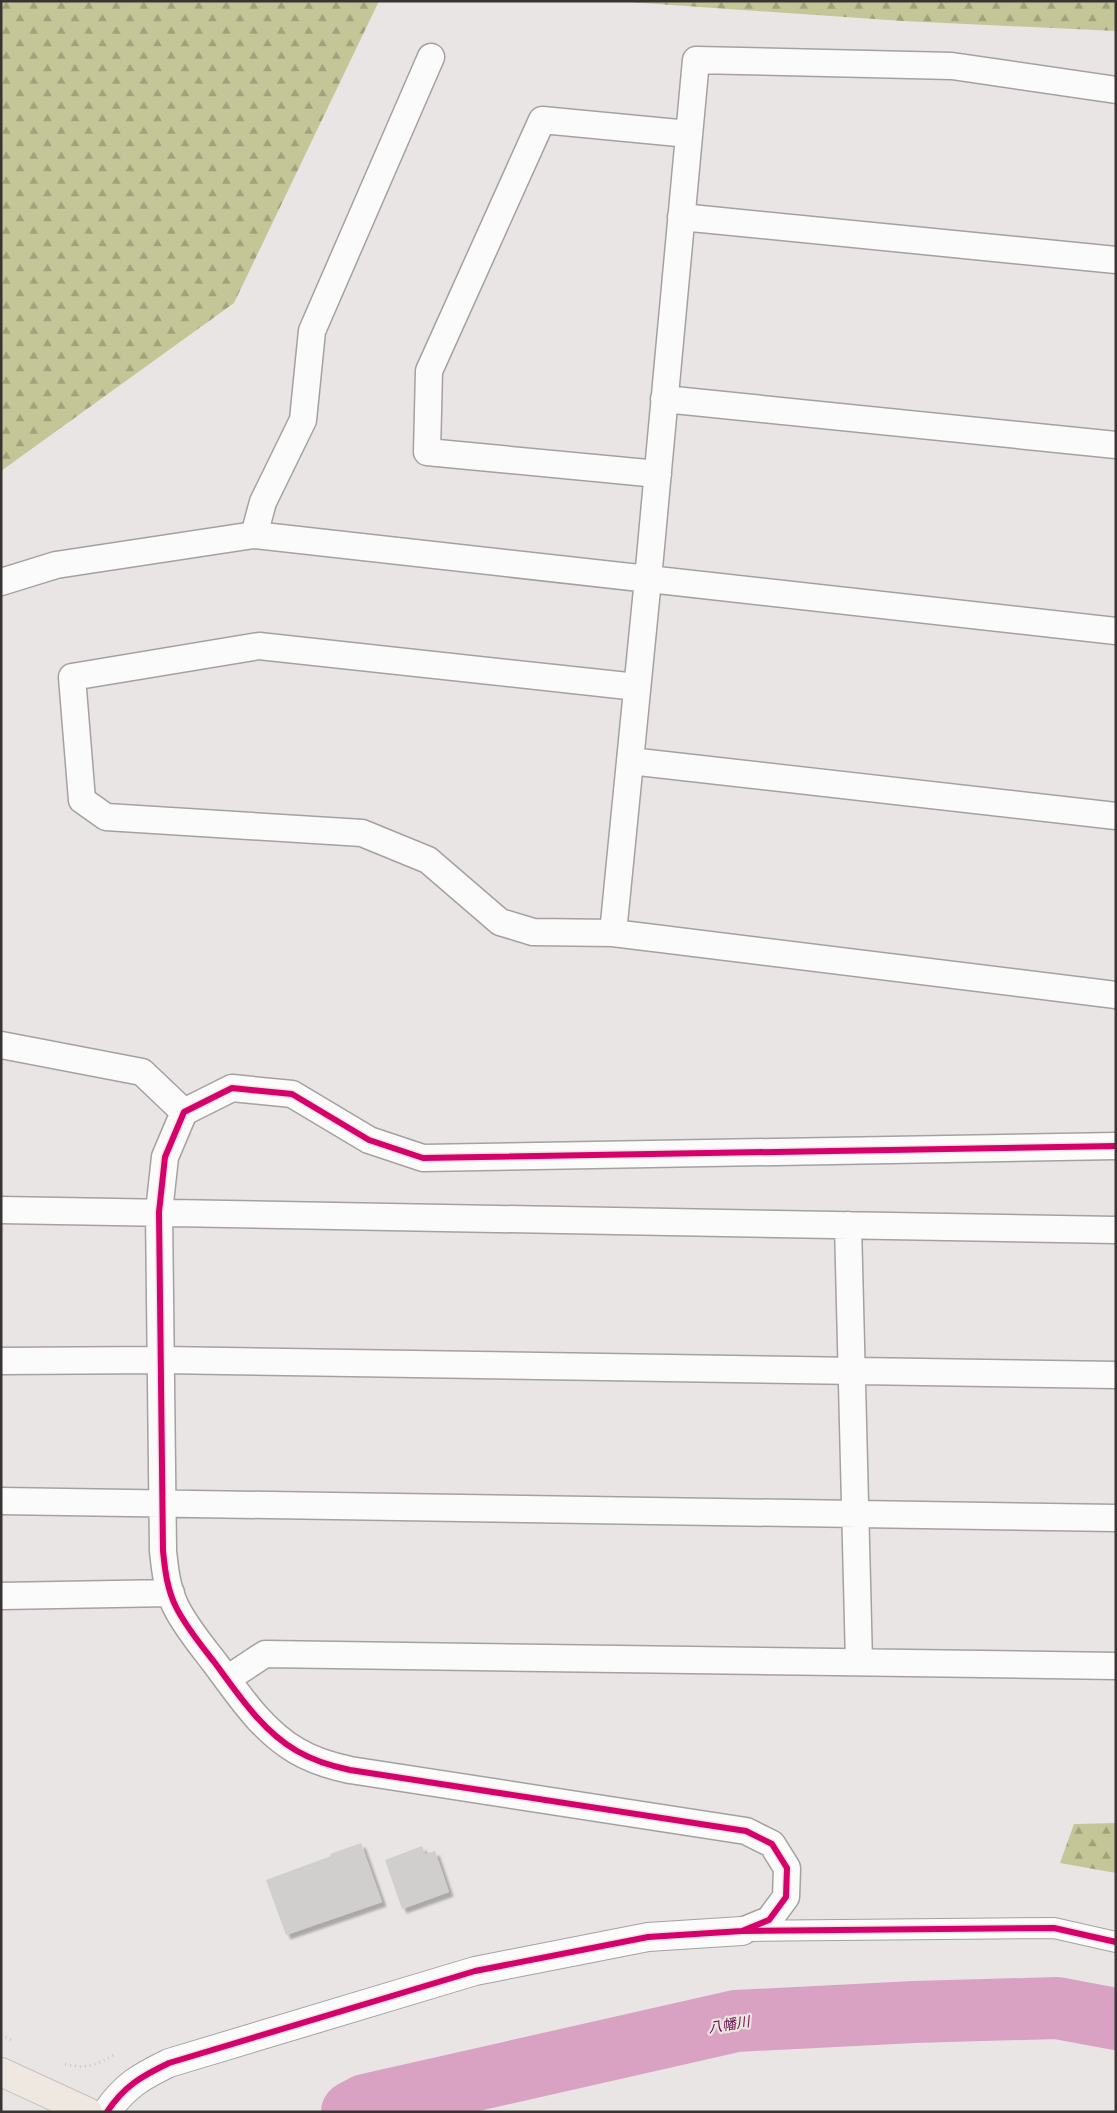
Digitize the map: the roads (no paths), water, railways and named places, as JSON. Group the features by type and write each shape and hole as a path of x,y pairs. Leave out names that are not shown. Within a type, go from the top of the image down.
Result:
{"highway":[{"path":"1,2072 88,2112"}],"street":[{"path":"254,535 263,502 303,420 312,331 432,57"},
{"path":"613,933 696,60 952,66 1116,90"},
{"path":"658,474 427,452 429,371 542,120 689,134"},
{"path":"681,217 1116,260"},
{"path":"664,399 1116,445"},
{"path":"1,582 56,566 254,535 1116,631"},
{"path":"637,687 259,646 72,678 82,800 106,817 362,834 428,860 500,922 533,932 613,933 1116,995"},
{"path":"630,761 1116,816"},
{"path":"1,1045 142,1072 184,1112"},
{"path":"742,1931 769,1920 786,1897 787,1868 772,1844 746,1832 350,1770 322,1763 296,1751 272,1733 252,1712 190,1631 176,1606 166,1579 163,1552 162,1503 159,1212 164,1157 184,1112 232,1088 292,1094 369,1140 423,1158 1116,1146"},
{"path":"1,1210 1116,1230"},
{"path":"848,1225 858,1662"},
{"path":"1,1360 161,1360 1116,1375"},
{"path":"1,1501 1116,1518"},
{"path":"1,1596 171,1593"},
{"path":"227,1679 265,1654 1116,1666"},
{"path":"107,2112 117,2097 140,2076 169,2063 475,1971 648,1937 742,1931 1054,1928 1116,1942"}],"waterway":[{"name":"八幡川","path":"352,2112 365,2105 736,2021 914,2012 1057,2008 1116,2019"}]}
